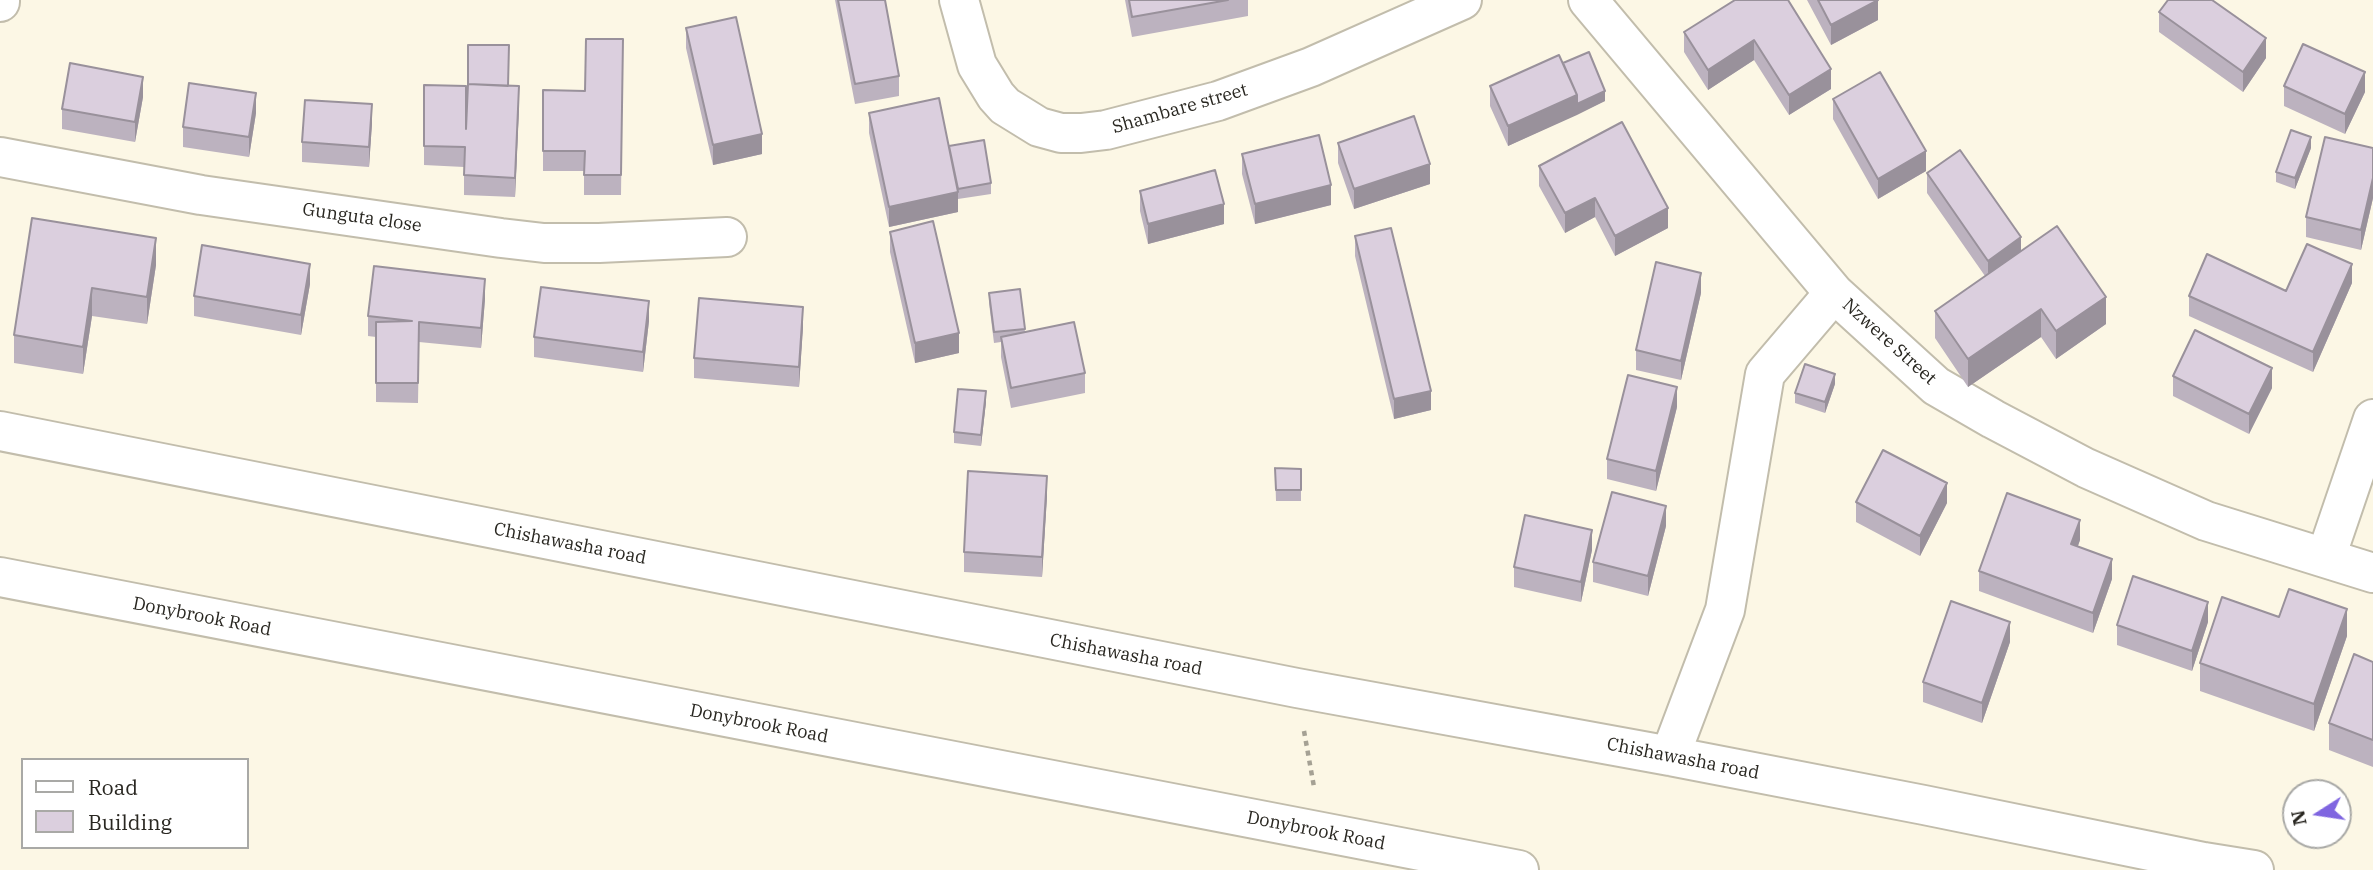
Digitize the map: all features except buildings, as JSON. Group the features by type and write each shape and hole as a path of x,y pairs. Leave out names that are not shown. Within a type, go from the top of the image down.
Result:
{"street":[{"name":"Shambare street","path":"959,0 977,65 990,88 1005,106 1039,127 1061,133 1106,130 1218,101 1311,67 1462,0"},
{"name":"Nzwere Street","path":"1588,0 1834,293 1936,386 2086,468 2206,520 2373,573"},
{"name":"Gunguta close","path":"0,157 201,195 544,243 727,237"},
{"path":"1670,756 1725,610 1765,374 1834,293"},
{"path":"2326,556 2373,419"},
{"name":"Chishawasha road","path":"0,430 1297,688 1924,804 2254,870"},
{"name":"Donybrook Road","path":"0,577 1519,870"}],"path":[{"path":"1297,688 1322,832"}]}
